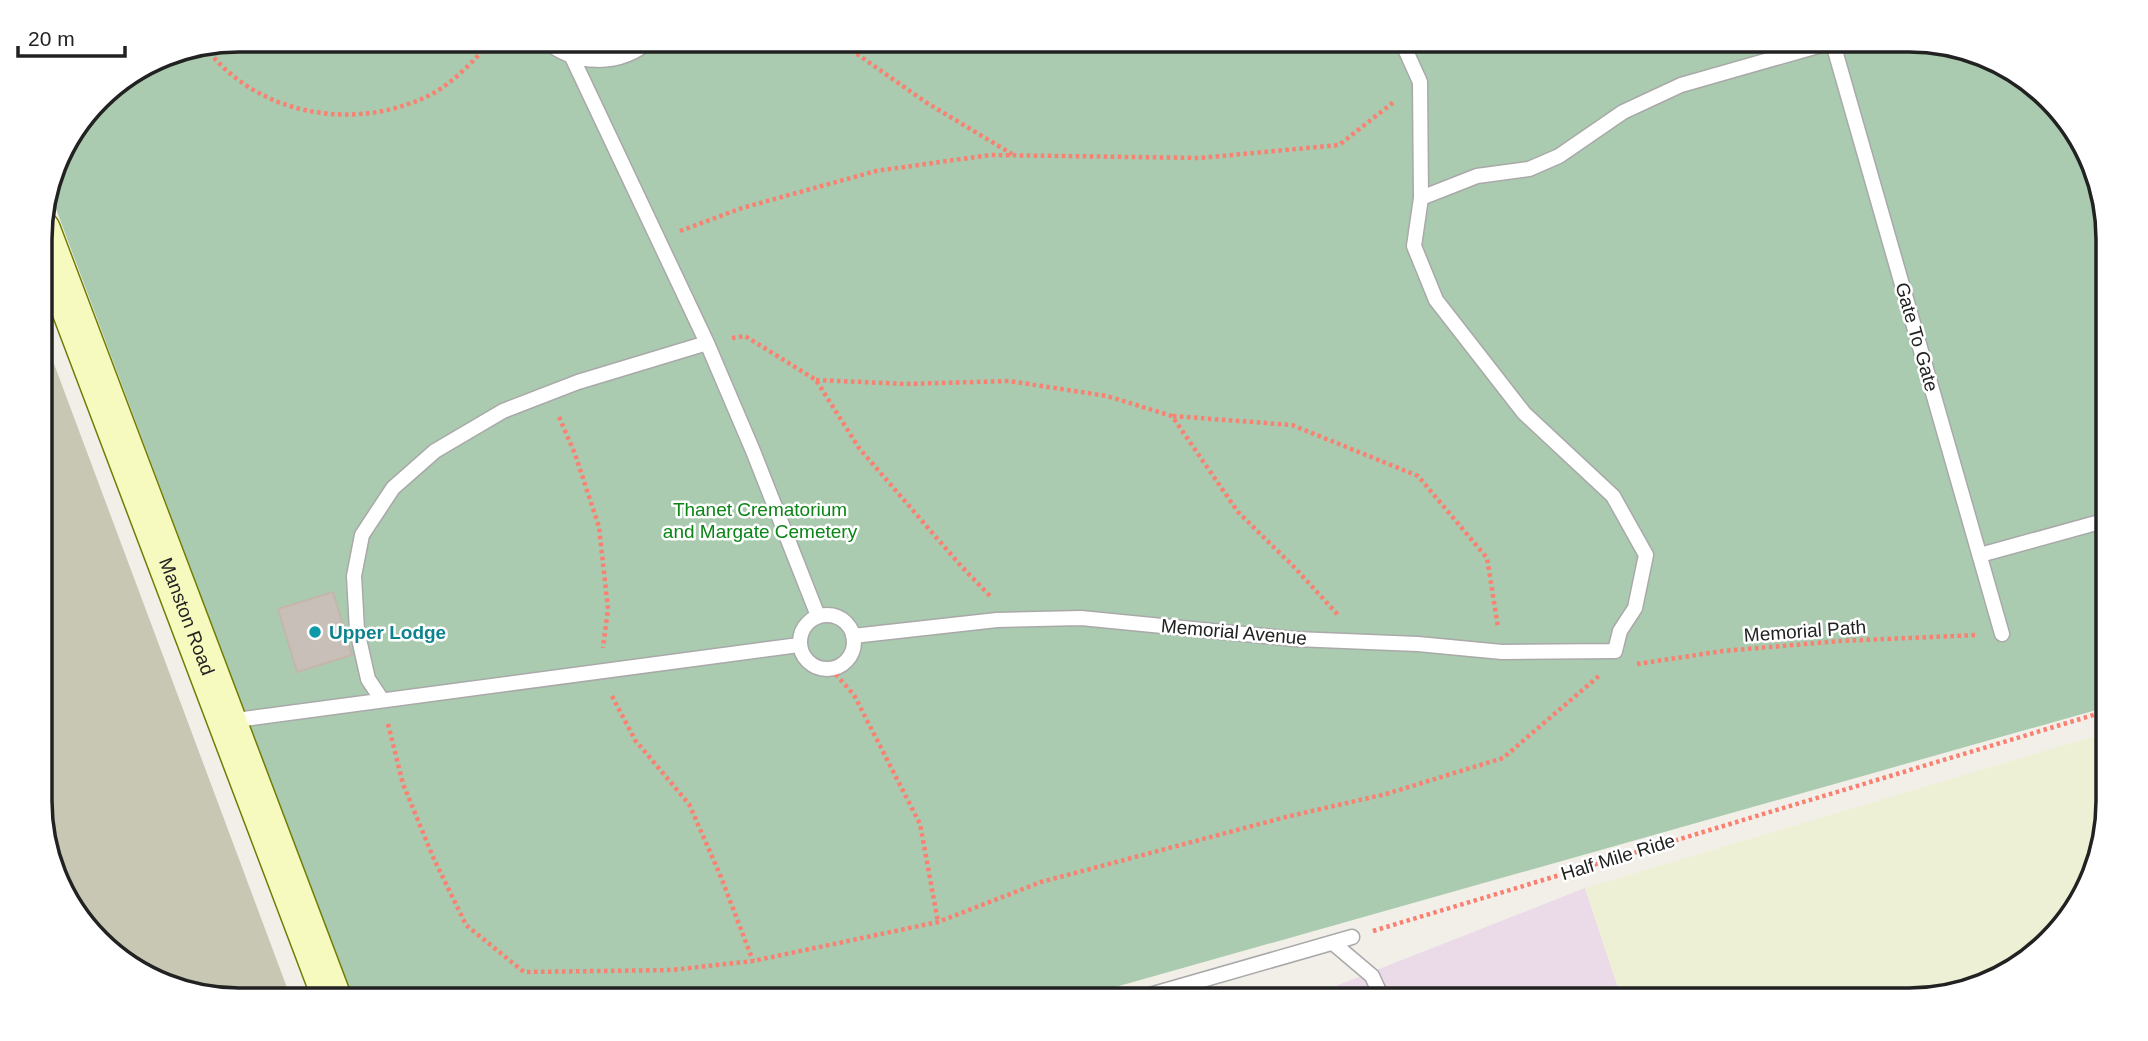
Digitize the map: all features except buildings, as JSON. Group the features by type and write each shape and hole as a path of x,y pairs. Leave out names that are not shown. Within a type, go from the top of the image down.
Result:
{"street":[{"name":"Manston Road","path":"53,262 328,988"}],"lane":[{"path":"1407,52 1420,82 1421,198 1414,246 1436,300 1524,413 1613,496 1646,555 1635,608 1620,631 1615,652"},
{"path":"1421,198 1477,176 1529,169 1559,156 1623,112 1681,85 1796,52"},
{"name":"Gate To Gate","path":"1837,52 2002,634"},
{"path":"565,53 572,57 596,60 620,57 629,53"},
{"path":"572,57 707,344 818,616"},
{"path":"382,700 368,679 357,630 355,576 362,535 393,488 435,451 503,411 578,382 707,344"},
{"path":"1980,555 2096,523"},
{"path":"827,614 844,620 853,636 852,653 839,666 831,669 814,666 802,653 799,645 804,627 818,616 827,614"},
{"name":"Memorial Avenue","path":"853,636 1013,620 1082,618 1282,638 1502,652 1615,652"},
{"path":"227,721 799,645"},
{"path":"1172,988 1352,937"},
{"path":"1333,943 1372,976 1378,988"}],"path":[{"path":"211,55 219,66 266,99 321,115 332,115 379,113 433,94 482,53"},
{"path":"855,53 927,103 1014,155"},
{"path":"658,240 742,208 876,171 990,155 1200,158 1339,145 1420,82"},
{"path":"707,344 745,335 816,380 859,448 961,566 1013,620"},
{"path":"816,380 906,384 1009,381 1107,396 1172,416 1293,425 1418,476 1487,558 1502,652"},
{"path":"549,393 575,454 599,527 608,609 600,672 635,740 689,804 721,877 752,961"},
{"path":"1172,416 1238,512 1295,568 1362,642"},
{"name":"Memorial Path","path":"1615,652 1634,665 1749,649 1840,641 2002,634"},
{"path":"382,700 403,784 433,857 466,925 524,972 671,971 752,961 938,922 1041,882 1286,817 1386,794 1503,758 1598,679 1615,652"},
{"path":"831,669 854,695 920,824 938,922"},
{"name":"Half Mile Ride","path":"1352,937 2096,715"}],"shaded area":[{"path":"53,361 287,988 203,985 168,974 146,963 107,934 91,915 67,873 54,826 52,801"},
{"path":"2096,736 2094,826 2086,861 2070,895 2049,925 2032,942 2012,957 1968,979 1921,988 1618,988 1585,888"},
{"path":"1585,888 1618,988 1331,988"}],"green space":[{"name":"Thanet Crematorium and Margate Cemetery","path":"1908,52 1957,59 1980,67 2022,91 2041,107 2057,126 2081,168 2094,215 2096,240 2096,710 1112,988 348,988 56,208 67,168 91,126 116,99 136,84 168,67 203,56 227,53"}],"place":[{"name":"Upper Lodge","path":"315,632"}]}
